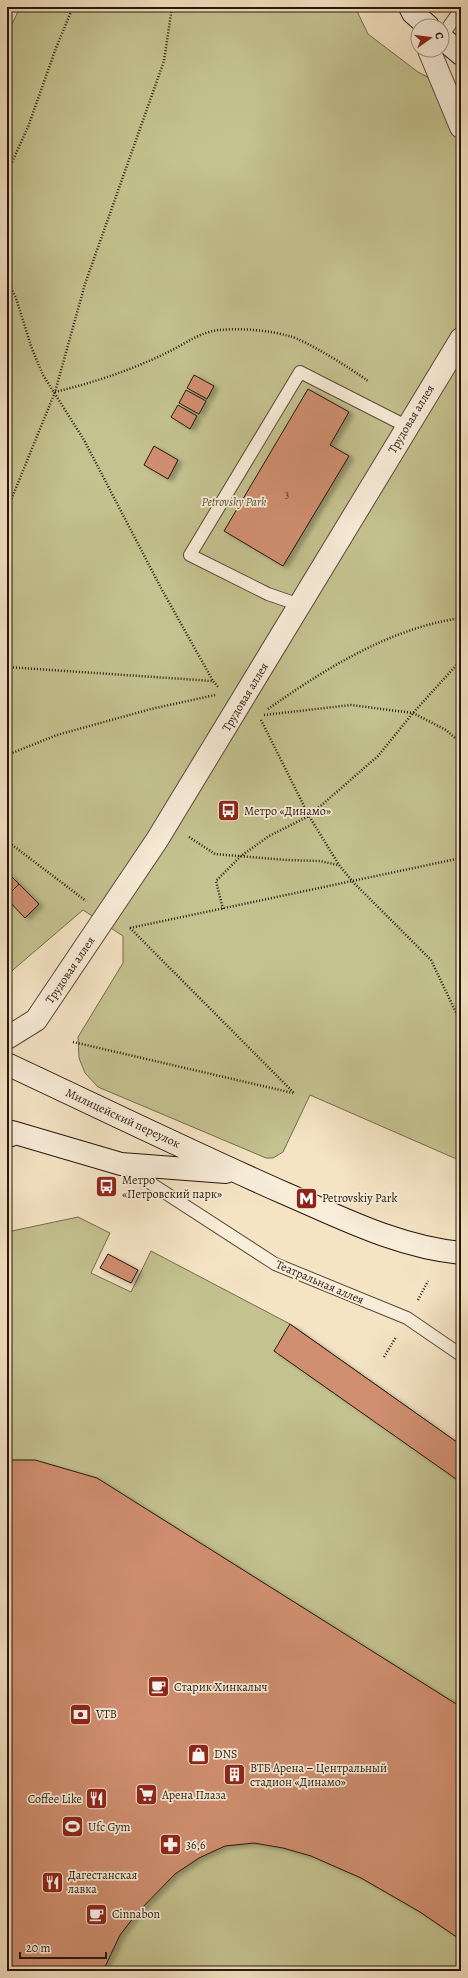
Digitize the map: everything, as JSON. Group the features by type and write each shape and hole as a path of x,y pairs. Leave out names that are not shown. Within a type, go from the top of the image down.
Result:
{"street":[{"path":"450,44 461,54"},
{"path":"432,58 461,127"},
{"name":"Трудовая аллея","path":"7,1038 36,1020 158,840 406,426 461,339"},
{"name":"Милицейский переулок","path":"7,1064 239,1173 380,1234 409,1244 461,1253"},
{"name":"Милицейский переулок","path":"7,1133 11,1135 12,1132 121,1164 239,1173"}],"lane":[{"path":"450,25 461,9"},
{"path":"300,605 268,594 190,555 300,372 406,426"},
{"name":"Театральная аллея","path":"121,1164 275,1264 407,1318 461,1355"}],"path":[{"path":"7,173 28,127 56,48 73,7"},
{"path":"7,510 55,392 85,284 164,61 172,7"},
{"path":"7,280 16,298 32,349 43,374 84,440 161,588 213,681 223,693 151,709 57,735 7,755"},
{"path":"55,392 87,384 114,374 164,354 198,336 219,330 257,331 290,336 316,349 371,383"},
{"path":"259,716 314,677 364,650 405,632 443,621 461,618"},
{"path":"223,909 216,881 241,856 269,836 309,816 378,756 413,713 461,660"},
{"path":"7,667 213,681"},
{"path":"259,716 351,705 413,713 446,730 461,743"},
{"path":"259,716 309,816 338,865 431,960 461,1023"},
{"path":"185,835 215,854 320,861 338,865"},
{"path":"7,841 87,901"},
{"path":"73,1042 294,1093 130,928 353,882 460,857"},
{"path":"418,1301 428,1281"},
{"path":"384,1357 399,1332"}],"green space":[{"name":"Petrovsky Park","path":"20,7 355,7 368,34 418,72 461,94 461,1161 310,1095 283,1152 273,1158 266,1158 98,1087 85,1073 79,1058 78,1037 123,963 123,936 83,910 7,975 7,35"},
{"path":"78,1217 110,1233 91,1273 131,1292 151,1251 290,1324 461,1445 461,1971 7,1971 7,1232"}],"building":[{"path":"194,375 214,386 207,399 187,388"},
{"path":"308,389 349,412 330,445 349,456 283,566 224,531"},
{"path":"186,390 206,401 199,414 179,403"},
{"path":"178,405 197,416 190,429 171,417"},
{"path":"154,446 178,460 168,479 144,465"},
{"path":"7,872 19,884 7,896"},
{"path":"19,884 39,904 25,918 7,899 7,896"},
{"path":"108,1254 138,1270 131,1283 100,1268"},
{"path":"290,1324 461,1445 461,1472 456,1479 274,1351"},
{"name":"ВТБ Арена – Центральный стадион «Динамо»","path":"7,1460 35,1460 97,1478 461,1707 461,1940 420,1912 361,1878 311,1856 283,1848 254,1843 225,1846 199,1858 175,1874 137,1913 120,1935 103,1971 7,1971"}],"place":[{"name":"Метро «Динамо»","path":"229,811"},
{"name":"Метро «Петровский парк»","path":"107,1187"},
{"name":"Petrovskiy Park","path":"307,1198"},
{"name":"Старик Хинкалыч","path":"159,1687"},
{"name":"VTB","path":"80,1714"},
{"name":"DNS","path":"198,1754"},
{"name":"ВТБ Арена – Центральный стадион «Динамо»","path":"234,1775"},
{"name":"Арена Плаза","path":"147,1795"},
{"name":"Coffee Like","path":"97,1799"},
{"name":"Ufc Gym","path":"73,1827"},
{"name":"36,6","path":"171,1845"},
{"name":"Дагестанская лавка","path":"53,1882"},
{"name":"Cinnabon","path":"97,1914"}]}
